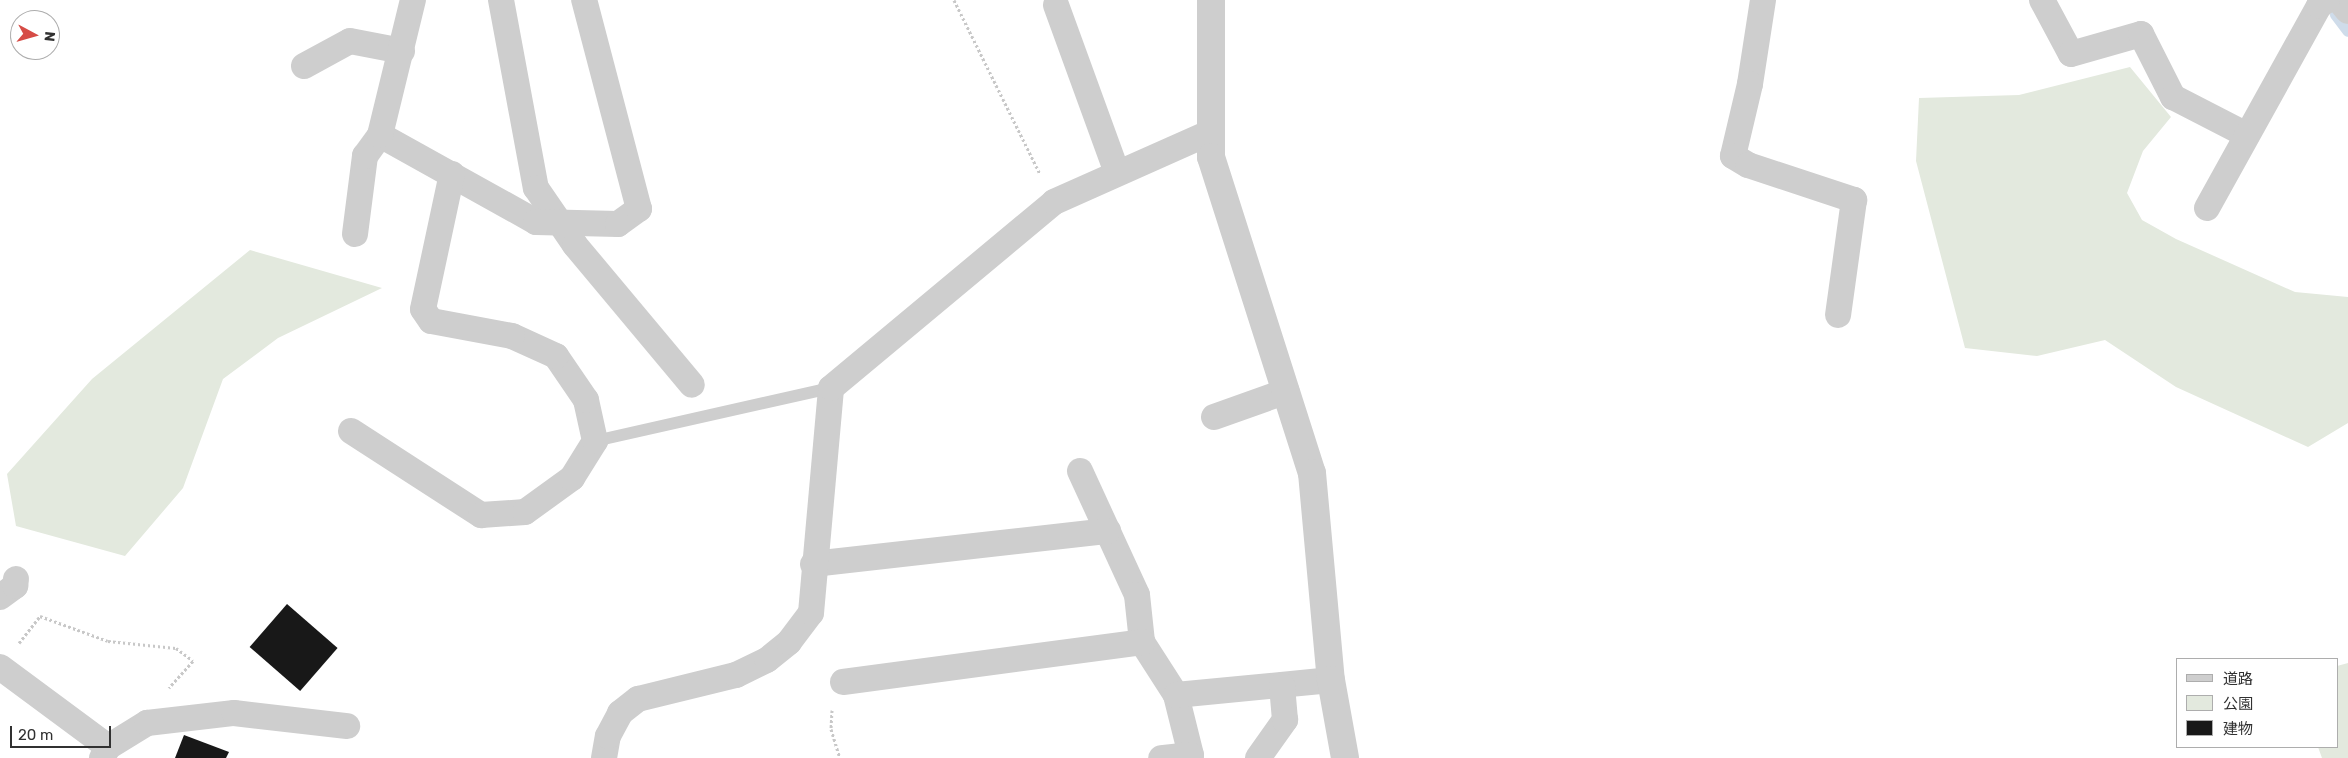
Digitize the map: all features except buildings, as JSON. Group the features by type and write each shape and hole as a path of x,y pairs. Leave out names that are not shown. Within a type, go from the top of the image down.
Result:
{"street":[{"path":"355,234 364,156 380,135 413,0"},
{"path":"501,0 536,188 560,224 692,385"},
{"path":"380,135 536,222 618,224 639,209 584,0"},
{"path":"1211,0 1209,133 1211,157 1312,473 1331,680 1345,758"},
{"path":"1763,0 1750,84 1733,156 1748,165 1854,200 1838,315"},
{"path":"2042,0 2071,54 2141,34 2173,97 2247,135"},
{"path":"2206,208 2319,6 2327,0"},
{"path":"2339,0 2348,11"},
{"path":"1056,5 1118,173"},
{"path":"304,66 350,41 402,51"},
{"path":"604,758 608,736 620,713 638,699 736,674 767,660 788,642 811,613 813,564 831,388 1054,202 1209,133"},
{"path":"351,431 481,515 525,512 572,478 594,441 586,400 556,356 512,336 431,321 422,309 452,174"},
{"path":"1214,417 1287,391"},
{"path":"1080,471 1137,596 1142,642 1176,694 1190,755 1160,758"},
{"path":"813,564 1108,531"},
{"path":"843,682 1142,642"},
{"path":"0,667 104,752 146,723 234,713 347,726"},
{"path":"1176,694 1331,680"},
{"path":"1258,758 1285,720 1282,685"}],"lane":[{"path":"594,441 831,388"}],"path":[{"path":"954,0 1054,202"},
{"path":"0,667 40,616 108,641 176,648 194,661 151,708 146,723"}],"green space":[{"path":"2130,67 2171,117 2143,151 2127,193 2142,220 2176,239 2295,292 2348,297 2348,423 2308,447 2176,387 2105,340 2037,356 1965,348 1916,161 1919,98 2019,95"},
{"path":"250,250 382,288 278,338 223,379 183,488 125,556 16,526 7,474 92,379"},
{"path":"2348,663 2348,758 2322,758 2318,748 2338,748 2338,666"}],"waterway":[{"path":"2335,15 2348,32"}]}
